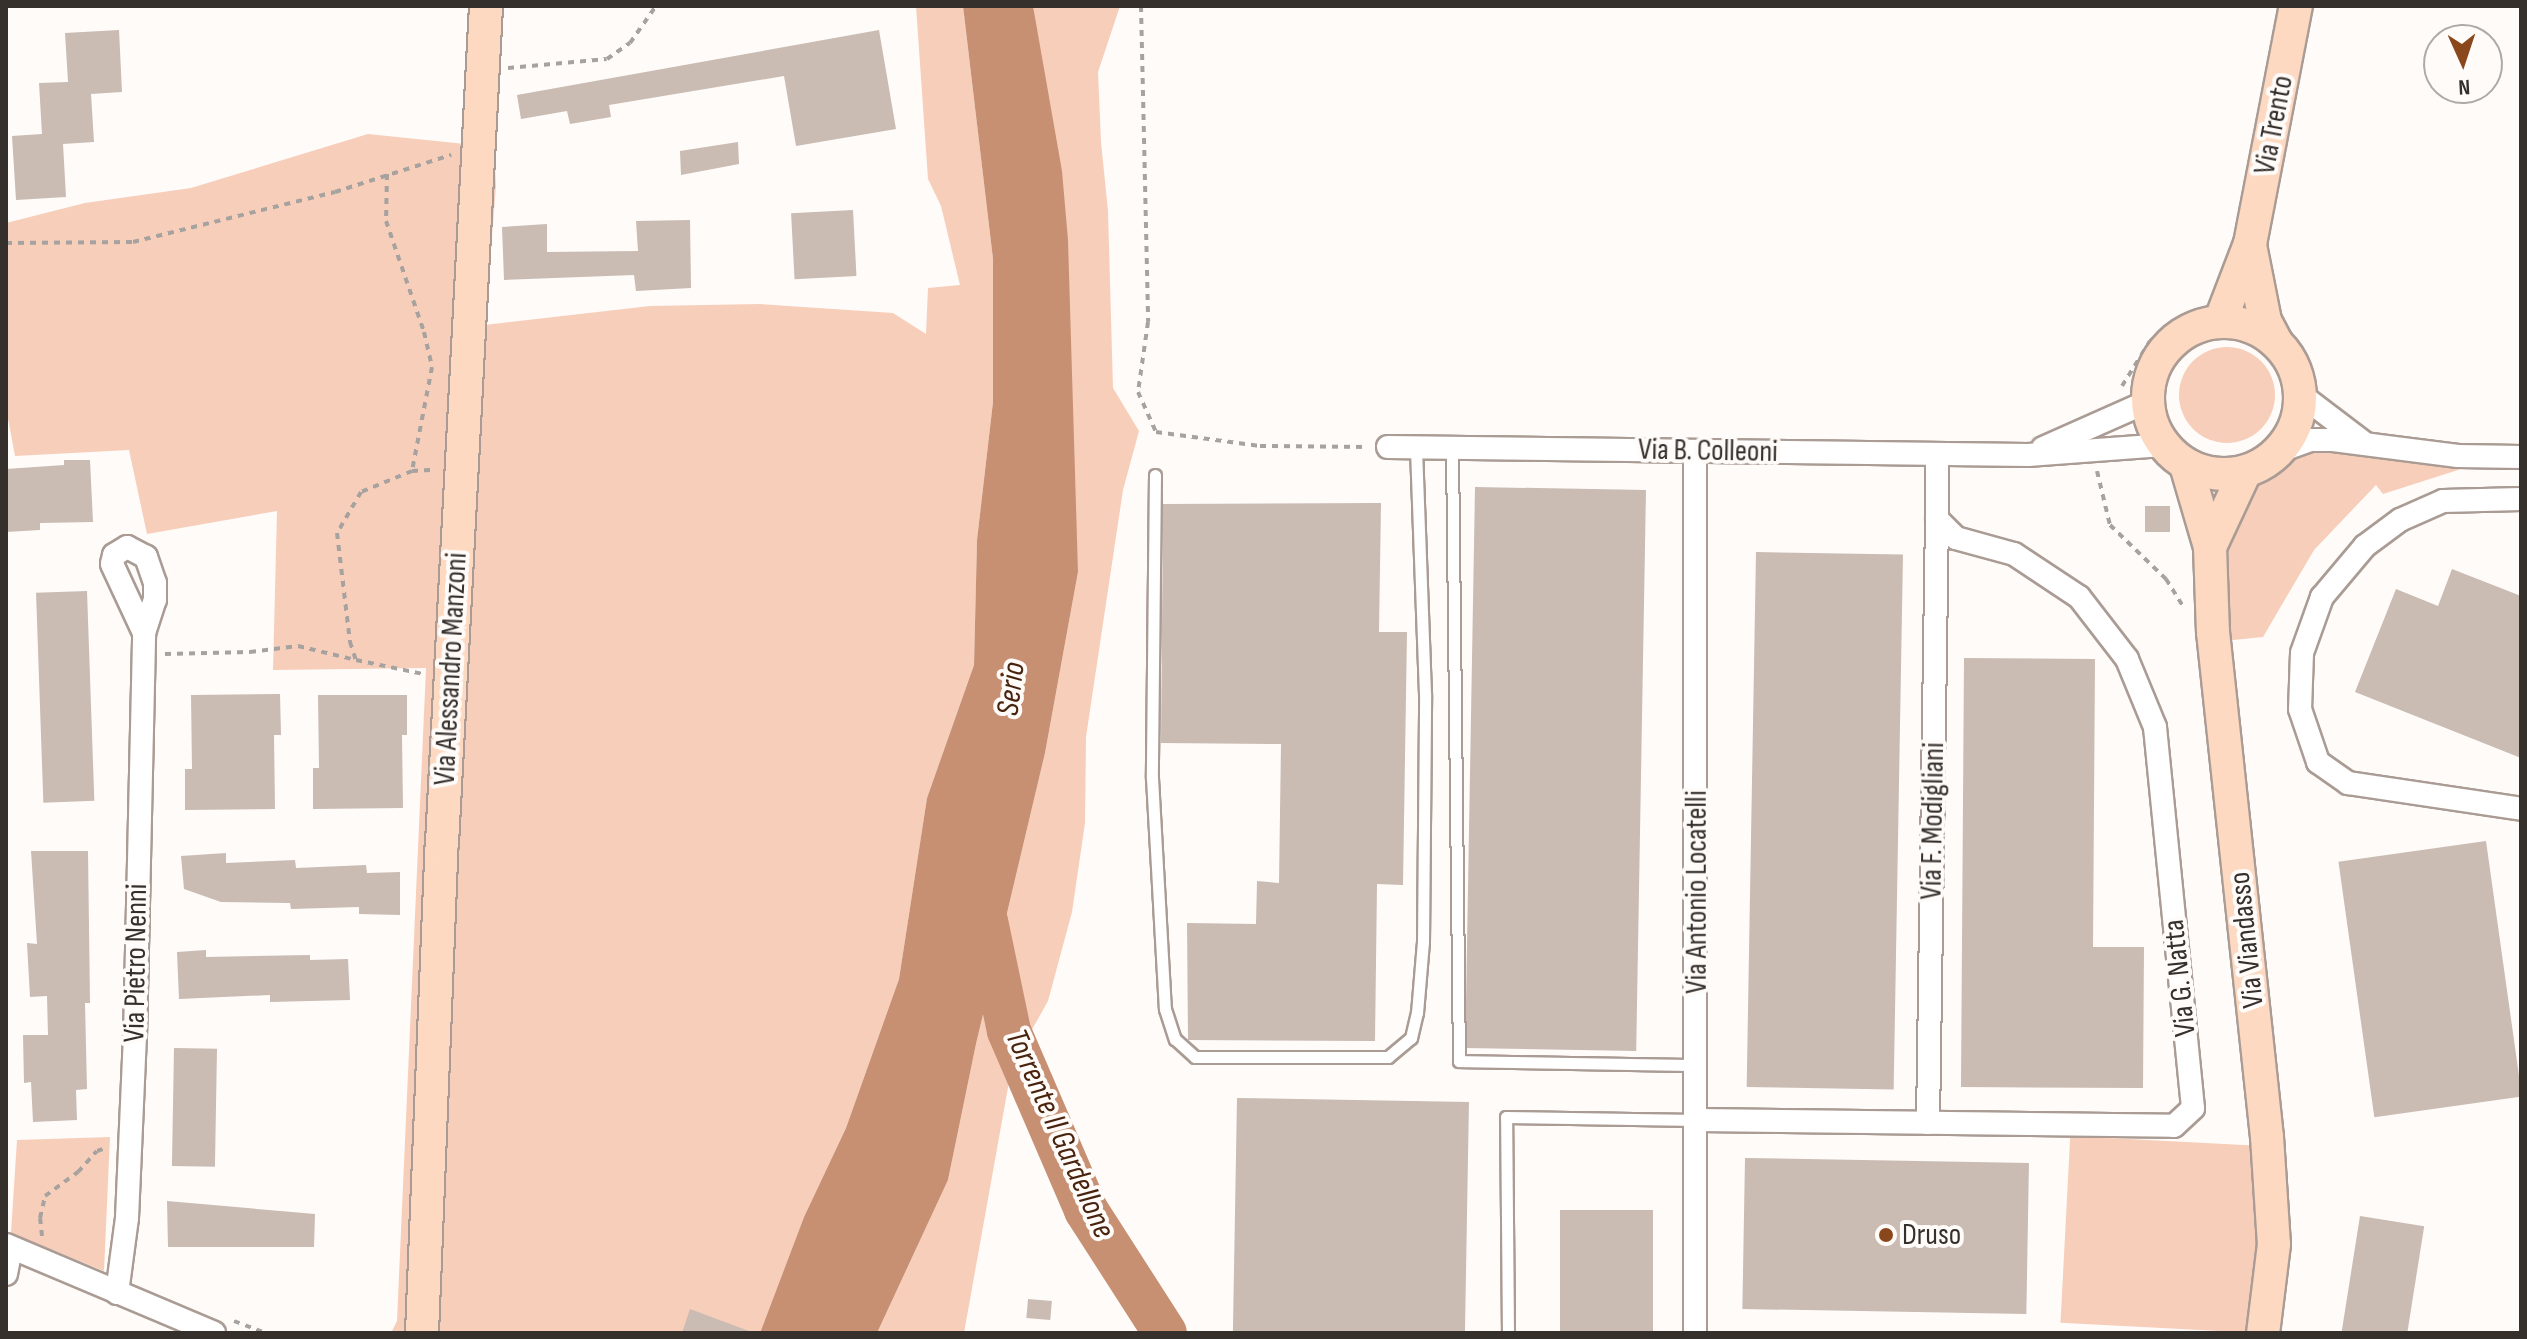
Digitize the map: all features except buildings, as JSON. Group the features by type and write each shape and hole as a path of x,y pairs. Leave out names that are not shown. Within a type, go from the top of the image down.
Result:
{"street":[{"name":"Via Alessandro Manzoni","path":"422,1333 429,1105 486,6"},
{"name":"Via Trento","path":"2208,317 2250,244 2296,6"},
{"name":"Via Trento","path":"2250,244 2263,311 2276,342"},
{"path":"2280,451 2296,425 2301,395 2289,357 2276,342 2241,323 2208,317 2176,338 2133,395 2174,455 2205,473 2245,472 2264,464 2280,451 2310,440 2333,440 2458,456 2521,457"},
{"name":"Via B. Colleoni","path":"2028,455 2133,395"},
{"path":"2301,395 2368,446"},
{"name":"Via B. Colleoni","path":"1388,447 2028,455 2092,450 2174,455"},
{"name":"Via Antonio Locatelli","path":"1695,451 1698,1065 1695,1333"},
{"path":"1937,454 1937,519"},
{"name":"Via Viandasso","path":"2174,455 2210,547 2213,632 2267,1137 2274,1244 2263,1333"},
{"name":"Via Viandasso","path":"2210,547 2245,472"},
{"path":"2521,499 2443,501 2400,520 2365,546 2322,597 2302,653 2300,709 2318,762 2348,783 2389,792 2521,809"},
{"name":"Via G. Natta","path":"1698,1120 2174,1126 2193,1108 2155,727 2127,659 2079,597 2014,554 1956,538 1937,519"},
{"name":"Via F. Modigliani","path":"1928,1123 1937,519"},
{"name":"Via Pietro Nenni","path":"117,1293 127,1218 144,643"},
{"path":"6,1274 9,1246 117,1293 220,1325"}],"lane":[{"path":"1155,475 1152,778 1165,1009 1175,1039 1195,1057 1388,1057 1411,1038 1417,1013 1423,942 1425,694 1416,447"},
{"path":"1452,448 1459,1061 1698,1065"},
{"path":"1508,1333 1506,1117 1698,1120"}],"path":[{"path":"482,70 607,59 630,43 656,6"},
{"path":"1141,6 1148,322 1138,392 1156,432 1260,446 1388,447"},
{"path":"6,243 133,242 335,192 445,155 462,154"},
{"path":"387,174 386,221 424,332 432,367 412,471"},
{"path":"2133,395 2130,378 2150,341 2208,317"},
{"path":"2092,450 2110,525 2166,579 2185,609"},
{"path":"356,660 350,642 337,533 361,492 412,471 445,470"},
{"path":"144,643 250,652 298,646 435,678"},
{"path":"38,1257 42,1245 40,1218 45,1196 78,1172 97,1151 130,1145"},
{"path":"220,1325 266,1333"}],"shaded area":[{"path":"916,6 963,6 993,259 993,402 977,540 974,665 927,798 899,979 846,1128 804,1217 760,1333 391,1333 397,1321 426,668 273,670 277,511 147,534 129,450 15,456 6,408 6,223 85,203 191,188 368,134 494,147 496,186 485,325 650,306 760,304 893,313 926,334 928,288 960,285 941,206 928,179"},
{"path":"1033,6 1120,6 1098,72 1101,142 1108,211 1113,388 1139,431 1123,490 1086,737 1085,823 1072,912 1048,1001 1012,1065 964,1333 877,1333 948,1180 976,1044 1045,753 1078,572"},
{"path":"2227,347 2245,351 2261,361 2271,377 2275,395 2271,413 2261,429 2245,439 2227,443 2209,439 2193,429 2183,413 2179,395 2183,377 2193,361 2209,351"},
{"path":"2311,443 2389,459 2461,469 2383,494 2376,485 2314,550 2263,637 2223,641 2225,549 2258,476 2294,447"},
{"path":"2070,1136 2263,1146 2253,1333 2060,1323"},
{"path":"110,1137 104,1271 11,1233 17,1140"}],"water":[{"name":"Serio","path":"963,6 1033,6 1062,171 1068,240 1078,572 1045,753 976,1044 948,1180 877,1333 760,1333 804,1217 846,1128 899,979 927,798 974,665 977,540 993,402 993,259"}],"waterway":[{"name":"Torrente Il Gardellone","path":"986,921 1009,1031 1086,1210 1165,1333"}],"place":[{"name":"Druso","path":"1886,1235"}]}
